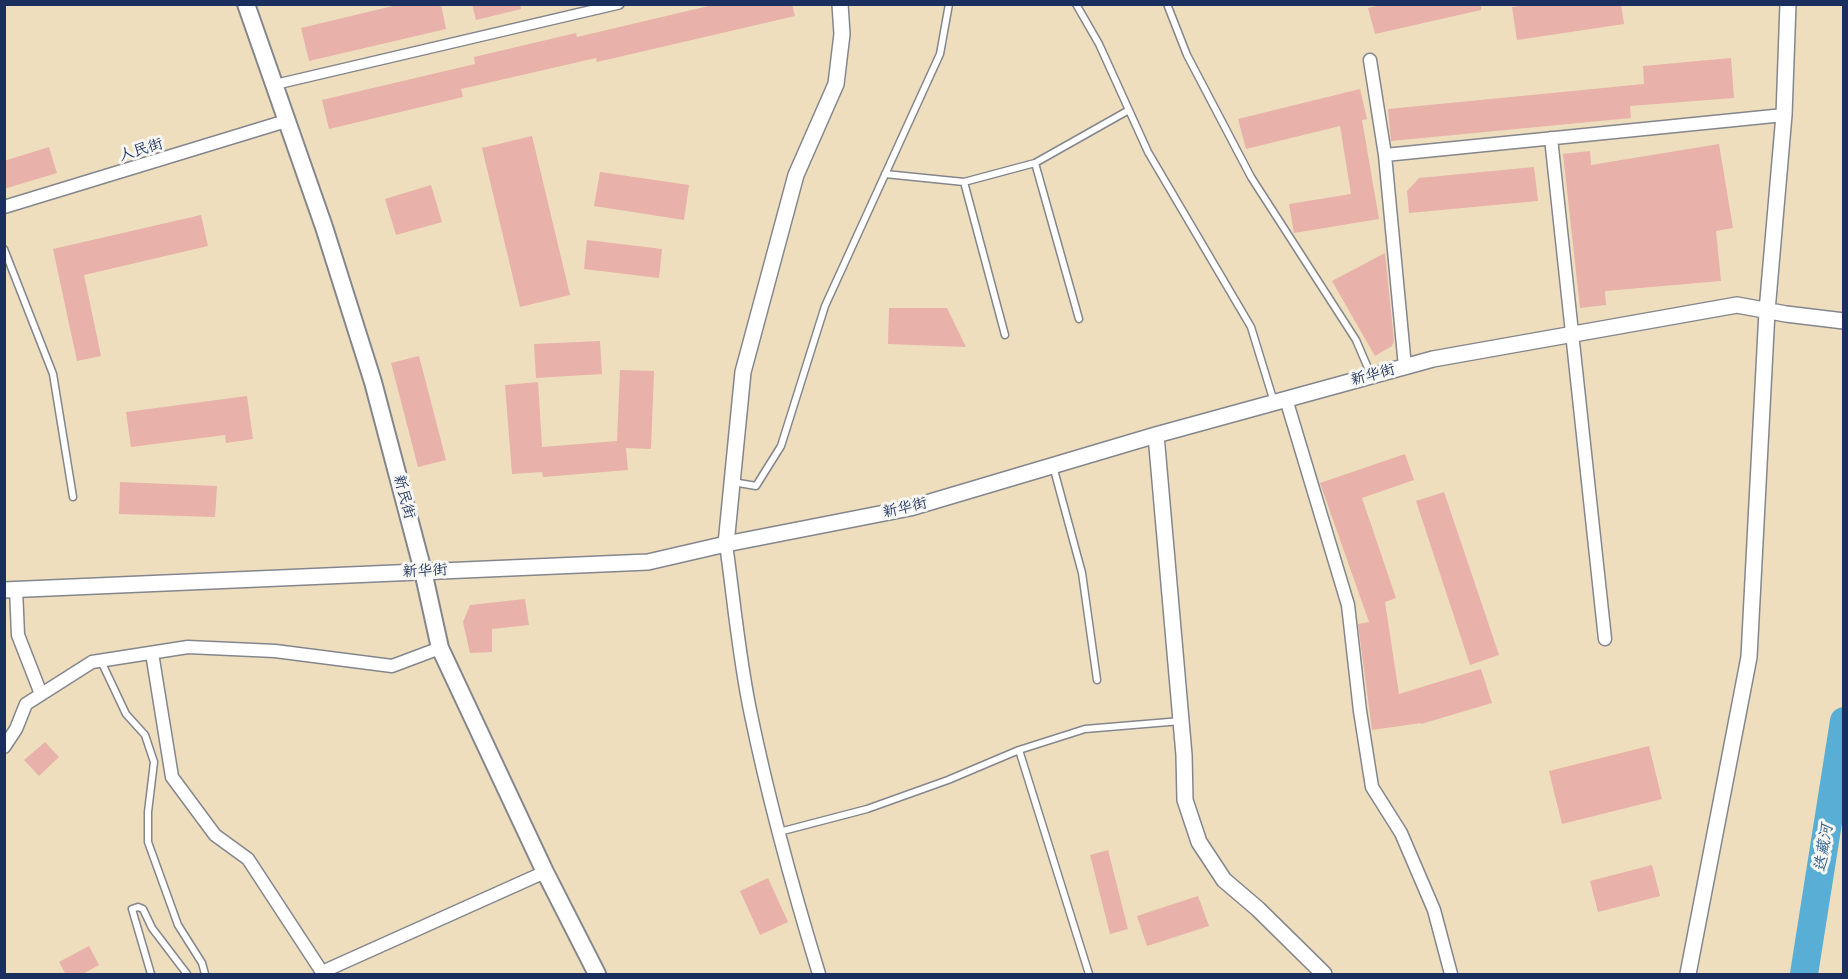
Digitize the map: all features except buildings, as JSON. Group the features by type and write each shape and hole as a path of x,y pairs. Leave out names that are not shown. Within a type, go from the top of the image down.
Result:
{"main road":[{"name":"新民街","path":"246,4 324,227 373,382 423,571 440,648 545,872 597,975"}],"street":[{"path":"273,85 619,4"},
{"path":"819,975 789,877 751,714 726,544 743,372 796,175 836,84 842,34 840,4"},
{"path":"1688,975 1749,657 1767,311 1784,115 1788,4"},
{"path":"1370,60 1385,155 1405,367"},
{"path":"1385,155 1784,115"},
{"name":"人民街","path":"4,207 286,121"},
{"path":"1551,138 1605,639"},
{"name":"新华街","path":"10,590 648,562 726,544 910,508 1156,435 1433,359 1737,305 1844,321"},
{"path":"1280,401 1348,604 1360,711 1372,787 1401,833 1434,910 1450,975"},
{"path":"1156,435 1181,721 1185,800 1199,842 1224,880 1258,909 1324,975"},
{"path":"10,590 18,635 41,694"},
{"path":"4,747 16,729 26,704 92,662 188,647 275,651 392,666 440,648"},
{"path":"152,653 172,777 215,835 249,859 322,972 545,872"}],"lane":[{"path":"732,482 756,486 781,446 825,306 940,54 949,4"},
{"path":"1076,4 1100,44 1148,152 1251,327 1280,401"},
{"path":"1167,4 1187,55 1251,177 1356,340 1371,376"},
{"path":"885,174 964,182 1035,164 1129,110"},
{"path":"1035,164 1079,319"},
{"path":"964,182 1005,335"},
{"path":"4,249 53,374 73,497"},
{"path":"1053,466 1082,573 1097,680"},
{"path":"101,661 126,714 145,735 154,762 148,812 148,842 178,925 202,963 205,975"},
{"path":"779,832 867,809 948,780 1019,750 1085,729 1181,721"},
{"path":"1019,750 1089,974"},
{"path":"151,975 132,909 138,907 143,909 152,928 187,975"}],"waterway":[{"name":"迭藏河","path":"1804,974 1844,721"}]}
